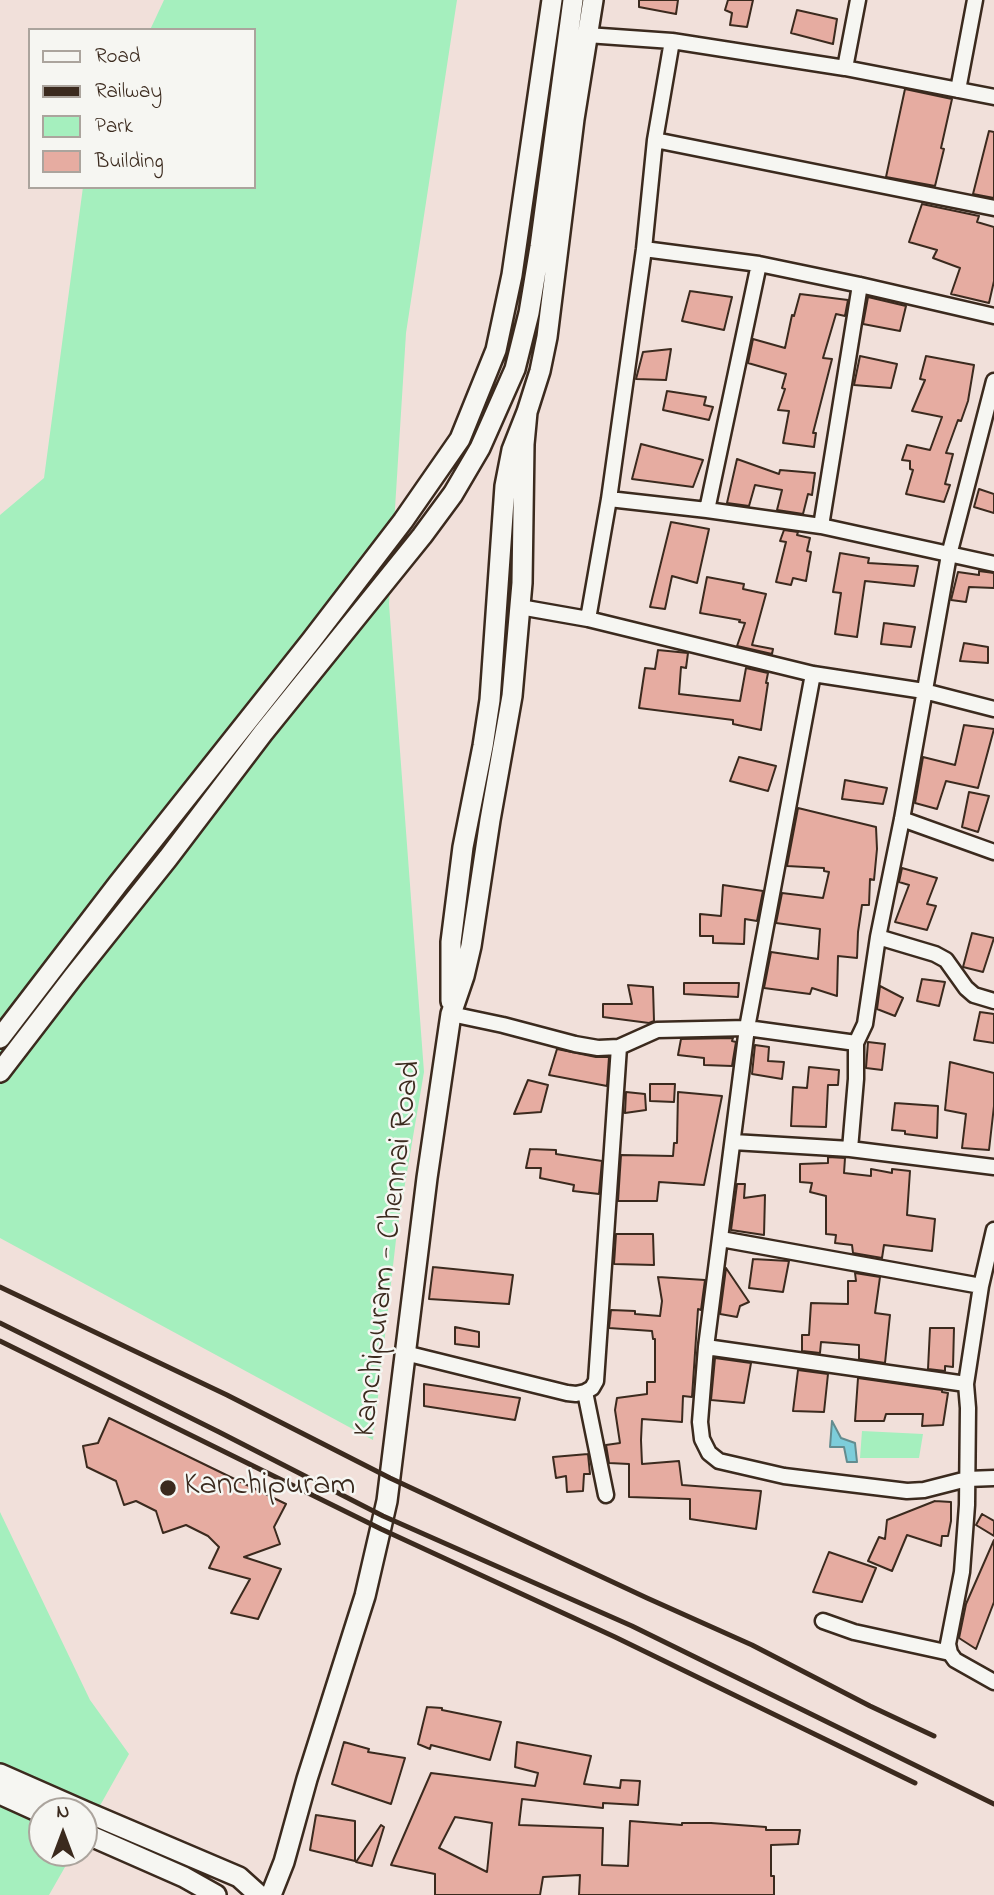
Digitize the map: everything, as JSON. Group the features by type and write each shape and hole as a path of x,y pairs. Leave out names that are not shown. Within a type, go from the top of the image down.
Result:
{"main road":[{"path":"0,1038 311,641 403,521 460,439 496,350 512,275 552,0"},
{"path":"0,1072 263,733 422,536 453,494 480,448 522,347 544,221 573,0"},
{"name":"Kanchipuram - Chennai Road","path":"271,1895 284,1862 311,1766 348,1654 368,1584 387,1500 427,1178 451,1014 451,942 463,847 490,700 505,486 512,450 540,371 547,337 574,119 593,0"},
{"name":"Kanchipuram - Chennai Road","path":"451,1014 471,946 512,696 520,607 527,412"},
{"path":"0,1774 52,1797"},
{"path":"0,1794 28,1807"},
{"path":"98,1817 239,1877 259,1895"},
{"path":"98,1839 184,1877 216,1895"}],"street":[{"path":"845,68 858,0"},
{"path":"958,90 975,0"},
{"path":"587,35 672,41 845,68 994,97"},
{"path":"589,619 645,249 655,140 672,41"},
{"path":"655,140 994,208"},
{"path":"645,249 759,264 994,316"},
{"path":"707,510 759,264"},
{"path":"821,526 860,285"},
{"path":"850,1149 856,1042 864,1024 949,555 988,431 994,381"},
{"path":"609,499 821,526 994,564"},
{"path":"520,607 589,619 813,674 924,691 994,709"},
{"path":"813,674 747,1028 706,1347 700,1422 702,1438 709,1453 719,1461 783,1476 907,1490 924,1490 967,1479 994,1478"},
{"path":"902,819 994,852"},
{"path":"878,937 935,954 946,960 974,995 994,1001"},
{"path":"451,1014 598,1048 620,1047 657,1030 747,1028 856,1042"},
{"path":"405,1353 567,1393 576,1394 592,1388 596,1381 620,1047"},
{"path":"733,1142 850,1149 994,1167"},
{"path":"994,1230 981,1286 966,1384 967,1479 962,1572 949,1635 950,1653 955,1660 994,1682"},
{"path":"721,1239 981,1286"},
{"path":"706,1347 966,1384"},
{"path":"585,1392 606,1495"},
{"path":"823,1621 854,1632 950,1653"}],"green space":[{"path":"164,0 457,0 406,333 389,604 424,1072 397,1231 373,1440 0,1238 0,515 44,478 83,189 256,189 256,28 151,28"},
{"path":"862,1431 923,1434 919,1458 860,1458"},
{"path":"0,1512 90,1700 129,1754 98,1809 98,1797 28,1797 28,1867 65,1867 49,1895 0,1895"}],"water":[{"path":"832,1421 841,1438 855,1443 857,1462 847,1462 844,1447 830,1447"}],"building":[{"path":"639,0 678,0 676,14 639,7"},
{"path":"728,0 753,0 747,27 730,25 732,13 725,10"},
{"path":"797,10 837,19 833,44 791,33"},
{"path":"905,89 952,99 935,186 886,177"},
{"path":"989,131 994,132 994,198 973,194"},
{"path":"922,204 979,216 977,222 994,227 994,281 989,303 951,294 960,268 933,258 937,250 909,242"},
{"path":"690,291 732,297 724,330 682,321"},
{"path":"800,294 848,300 845,316 836,314 823,358 832,359 813,433 816,433 814,447 783,443 789,411 778,410 785,389 782,388 786,374 748,363 753,339 785,348"},
{"path":"868,297 906,306 900,331 863,324"},
{"path":"671,349 666,380 636,379 643,352"},
{"path":"860,356 897,364 891,388 854,385"},
{"path":"926,356 974,365 968,401 946,453 953,454 945,484 950,485 944,502 906,494 913,470 910,469 910,461 902,460 907,445 930,450 942,417 912,411 925,380 920,379"},
{"path":"667,391 706,397 704,405 713,407 709,420 663,410"},
{"path":"641,444 703,460 693,487 632,479"},
{"path":"737,459 779,474 780,470 815,473 812,495 808,494 803,514 777,510 782,490 755,485 749,506 727,503"},
{"path":"979,489 994,494 994,513 974,507"},
{"path":"671,522 709,529 697,583 672,576 665,609 650,607"},
{"path":"784,530 798,532 797,535 810,538 807,551 811,552 806,581 793,578 791,585 776,582 786,542 780,541"},
{"path":"840,553 869,558 868,563 918,566 914,586 865,581 857,637 835,634 841,593 833,592"},
{"path":"979,571 994,573 994,588 969,587 966,602 951,600 958,572 979,575"},
{"path":"707,577 744,584 743,589 766,594 752,645 773,649 772,654 737,646 745,623 739,622 740,620 700,613"},
{"path":"884,623 915,627 911,647 881,644"},
{"path":"964,643 988,647 988,663 960,661"},
{"path":"658,650 688,653 686,668 681,667 679,694 740,701 746,668 768,673 761,730 733,724 733,720 639,708 645,668 655,669"},
{"path":"964,725 994,729 978,788 946,781 937,809 915,803 923,757 955,765"},
{"path":"739,757 776,766 768,791 730,781"},
{"path":"845,780 887,788 883,804 842,799"},
{"path":"969,792 989,796 978,832 962,827"},
{"path":"798,808 876,827 874,880 870,879 869,905 862,905 857,958 838,956 837,996 812,988 810,994 764,988 771,952 818,959 820,929 776,923 782,893 823,898 829,872 824,871 824,868 787,866"},
{"path":"902,868 937,878 927,904 936,906 927,930 895,922 909,885 899,882"},
{"path":"723,885 763,891 757,921 745,919 744,944 713,943 713,936 700,936 700,914 721,916"},
{"path":"972,933 994,938 983,972 963,967"},
{"path":"922,979 945,982 939,1006 917,1001"},
{"path":"684,983 739,983 738,997 684,994"},
{"path":"628,985 653,987 654,1021 649,1023 603,1017 603,1004 632,1004"},
{"path":"880,986 903,998 895,1016 877,1009"},
{"path":"980,1012 994,1014 994,1043 974,1040"},
{"path":"733,1038 732,1041 736,1042 732,1066 704,1065 704,1058 678,1055 681,1039"},
{"path":"868,1042 885,1044 882,1070 866,1068"},
{"path":"755,1045 769,1047 768,1061 784,1062 782,1079 752,1074"},
{"path":"557,1049 609,1057 607,1086 549,1075"},
{"path":"950,1062 994,1073 994,1106 989,1150 962,1148 966,1114 945,1110"},
{"path":"809,1067 839,1070 838,1085 828,1085 826,1127 791,1126 793,1087 807,1088"},
{"path":"528,1080 548,1085 541,1112 514,1114"},
{"path":"650,1084 675,1084 674,1102 650,1101"},
{"path":"626,1092 645,1094 646,1110 625,1113"},
{"path":"678,1092 722,1096 704,1185 659,1182 657,1201 618,1201 621,1155 673,1156 674,1143 677,1143"},
{"path":"895,1103 938,1106 937,1138 892,1130"},
{"path":"530,1149 556,1150 556,1154 602,1161 599,1194 573,1191 574,1185 540,1178 541,1168 526,1168"},
{"path":"828,1157 845,1158 844,1173 871,1176 871,1169 892,1173 892,1169 910,1171 907,1215 935,1219 932,1251 884,1245 882,1258 853,1253 852,1245 835,1243 836,1235 826,1234 826,1196 810,1192 812,1183 800,1182 800,1164 828,1163"},
{"path":"737,1184 745,1184 744,1198 765,1195 764,1235 731,1230"},
{"path":"616,1234 653,1234 654,1265 614,1264"},
{"path":"753,1259 789,1261 783,1292 749,1288"},
{"path":"433,1267 513,1275 509,1304 429,1299"},
{"path":"726,1268 749,1302 740,1306 737,1317 720,1314"},
{"path":"855,1273 880,1277 875,1313 890,1315 885,1363 859,1359 859,1345 821,1342 820,1353 802,1351 802,1335 809,1335 811,1303 848,1304 848,1281 856,1281"},
{"path":"658,1277 705,1280 701,1310 698,1309 692,1397 683,1396 682,1422 642,1419 642,1464 679,1461 682,1485 761,1491 756,1529 690,1519 690,1499 629,1497 629,1464 609,1463 606,1445 620,1443 615,1410 617,1398 647,1394 647,1382 655,1382 655,1339 652,1331 609,1328 611,1310 660,1316 662,1301"},
{"path":"455,1327 479,1332 479,1347 455,1344"},
{"path":"930,1328 954,1328 953,1367 945,1366 945,1371 928,1369"},
{"path":"715,1358 751,1363 744,1403 711,1400"},
{"path":"798,1370 828,1374 824,1412 793,1411"},
{"path":"858,1378 948,1393 943,1425 922,1426 923,1414 886,1414 884,1421 855,1421"},
{"path":"424,1384 520,1398 515,1420 424,1406"},
{"path":"109,1418 286,1504 274,1527 280,1544 244,1557 281,1569 258,1619 231,1613 250,1579 209,1568 219,1547 208,1536 186,1525 163,1533 156,1511 136,1501 124,1505 116,1481 87,1467 83,1446 98,1443"},
{"path":"588,1454 590,1474 584,1474 583,1491 567,1492 566,1476 556,1478 553,1457"},
{"path":"935,1501 951,1502 948,1536 942,1536 941,1546 907,1535 892,1571 868,1561 879,1537 885,1539 887,1520"},
{"path":"982,1514 994,1521 994,1536 976,1525"},
{"path":"994,1540 994,1602 976,1649 959,1638 966,1604"},
{"path":"829,1552 876,1568 862,1602 813,1592"},
{"path":"427,1707 501,1722 490,1760 431,1745 430,1749 418,1744"},
{"path":"344,1742 369,1749 368,1752 405,1758 391,1804 332,1784"},
{"path":"517,1742 591,1756 584,1784 620,1788 621,1780 640,1781 638,1805 603,1803 603,1808 522,1799 519,1825 603,1828 602,1865 628,1866 630,1821 682,1825 711,1823 766,1827 766,1830 800,1830 798,1844 771,1845 774,1895 579,1895 580,1875 543,1877 540,1895 435,1895 435,1874 391,1865 431,1773 535,1786 538,1773 515,1767","holes":["455,1817 492,1823 487,1872 439,1848"]},
{"path":"316,1815 355,1821 355,1861 310,1850"},
{"path":"381,1825 384,1827 372,1866 356,1862"}],"railway":[{"path":"0,1287 227,1395 390,1478 752,1645 934,1736"},
{"path":"0,1323 383,1516 632,1626 994,1804"},
{"path":"0,1341 381,1529 615,1637 915,1783"}],"place":[{"name":"Kanchipuram","path":"168,1488"}]}
